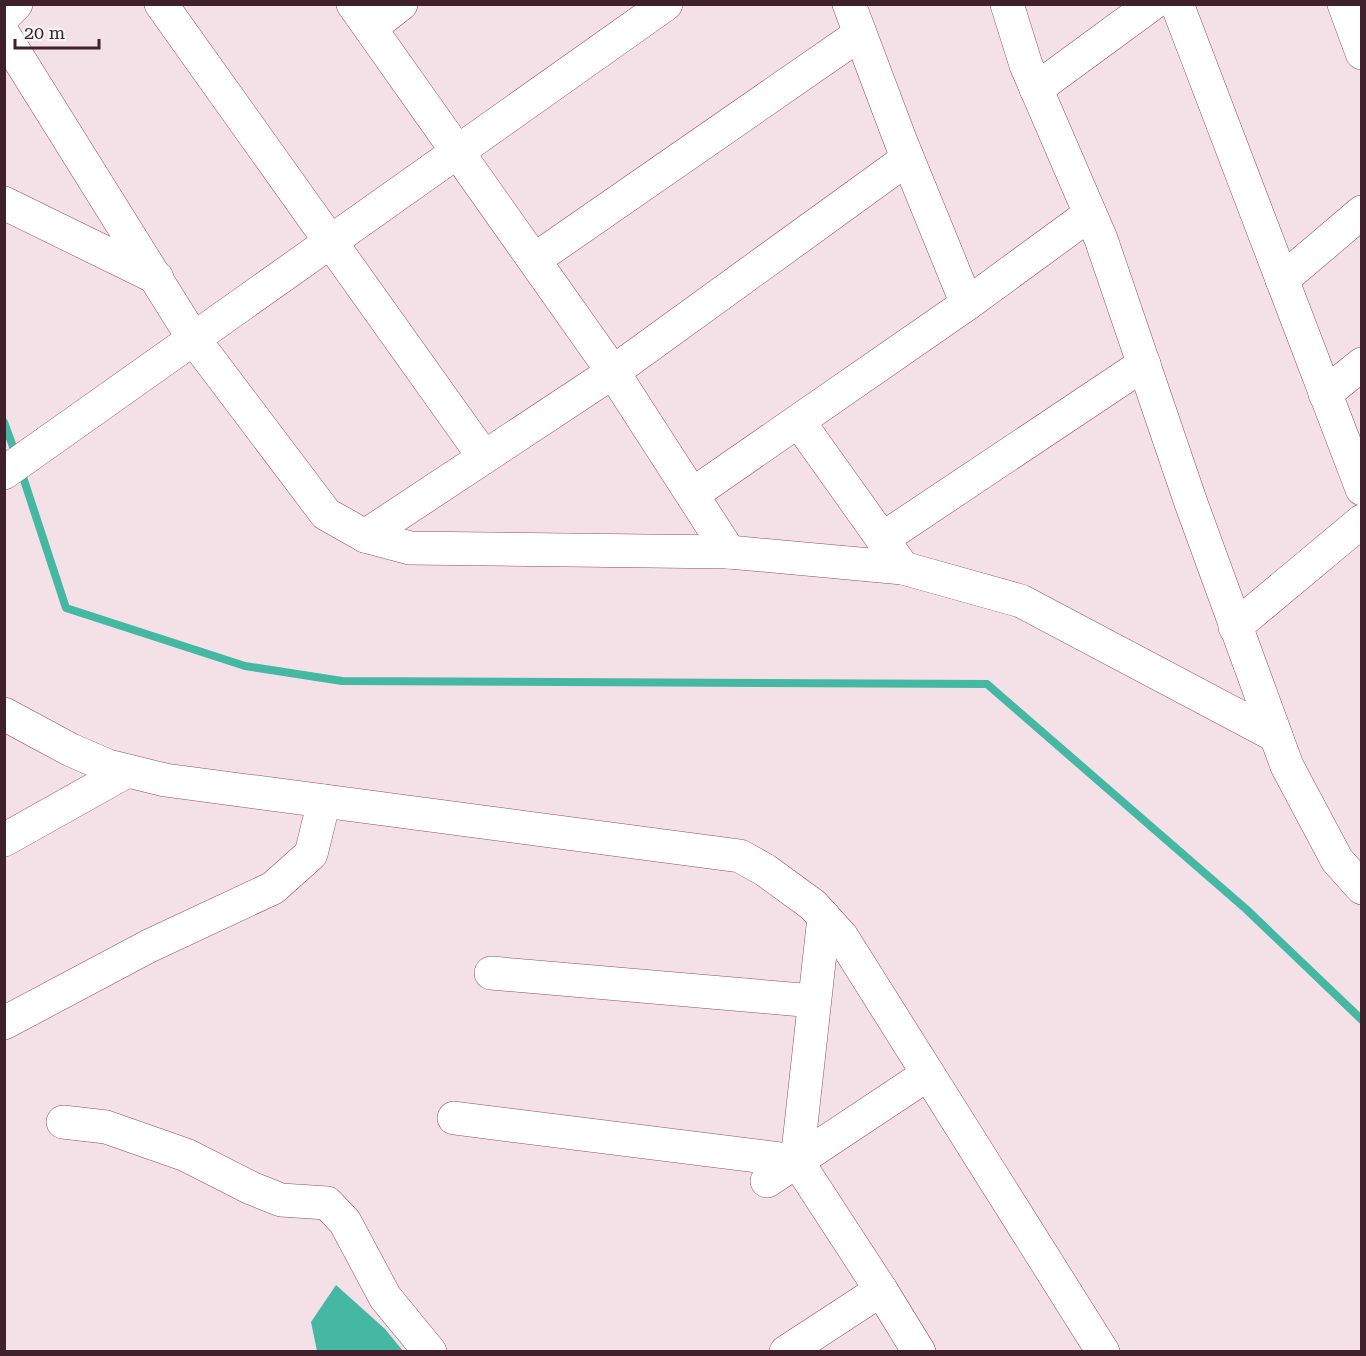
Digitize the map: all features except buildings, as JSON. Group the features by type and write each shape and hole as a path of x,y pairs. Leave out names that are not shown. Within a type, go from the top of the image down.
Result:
{"street":[{"path":"4,16 16,4"},
{"path":"161,4 484,457"},
{"path":"401,4 361,16 613,372 729,552"},
{"path":"4,473 666,4"},
{"path":"849,4 907,159 967,304"},
{"path":"1007,4 1026,65 1101,239 1235,627 1287,765 1337,861 1362,888"},
{"path":"1036,89 1152,4"},
{"path":"1177,4 1362,489"},
{"path":"1344,4 1362,53"},
{"path":"534,260 861,34"},
{"path":"4,35 193,338 326,514 365,536 410,548 729,552 903,568 1021,601 1276,736"},
{"path":"365,536 613,372 907,159"},
{"path":"4,203 157,278"},
{"path":"1282,280 1362,212"},
{"path":"693,494 967,304 1090,214"},
{"path":"882,539 1144,364"},
{"path":"1325,394 1362,364"},
{"path":"799,422 903,568"},
{"path":"1235,627 1362,521"},
{"path":"4,714 71,750 108,766 165,780 740,856 813,905 842,937 1103,1352"},
{"path":"4,840 127,771"},
{"path":"4,1023 149,946 273,888 311,854 324,801"},
{"path":"824,917 797,1161 919,1352"},
{"path":"491,973 814,1001"},
{"path":"766,1181 928,1074"},
{"path":"454,1118 797,1161"},
{"path":"63,1122 106,1127 186,1155 251,1188 281,1200 327,1203 345,1222 385,1297 430,1352"},
{"path":"786,1352 881,1290"}],"shaded area":[{"path":"336,1285 385,1329 403,1351 317,1351 311,1322"}],"waterway":[{"path":"4,422 16,455"},
{"path":"21,471 66,608 245,666 342,681 987,684 1246,909 1362,1020"}]}
